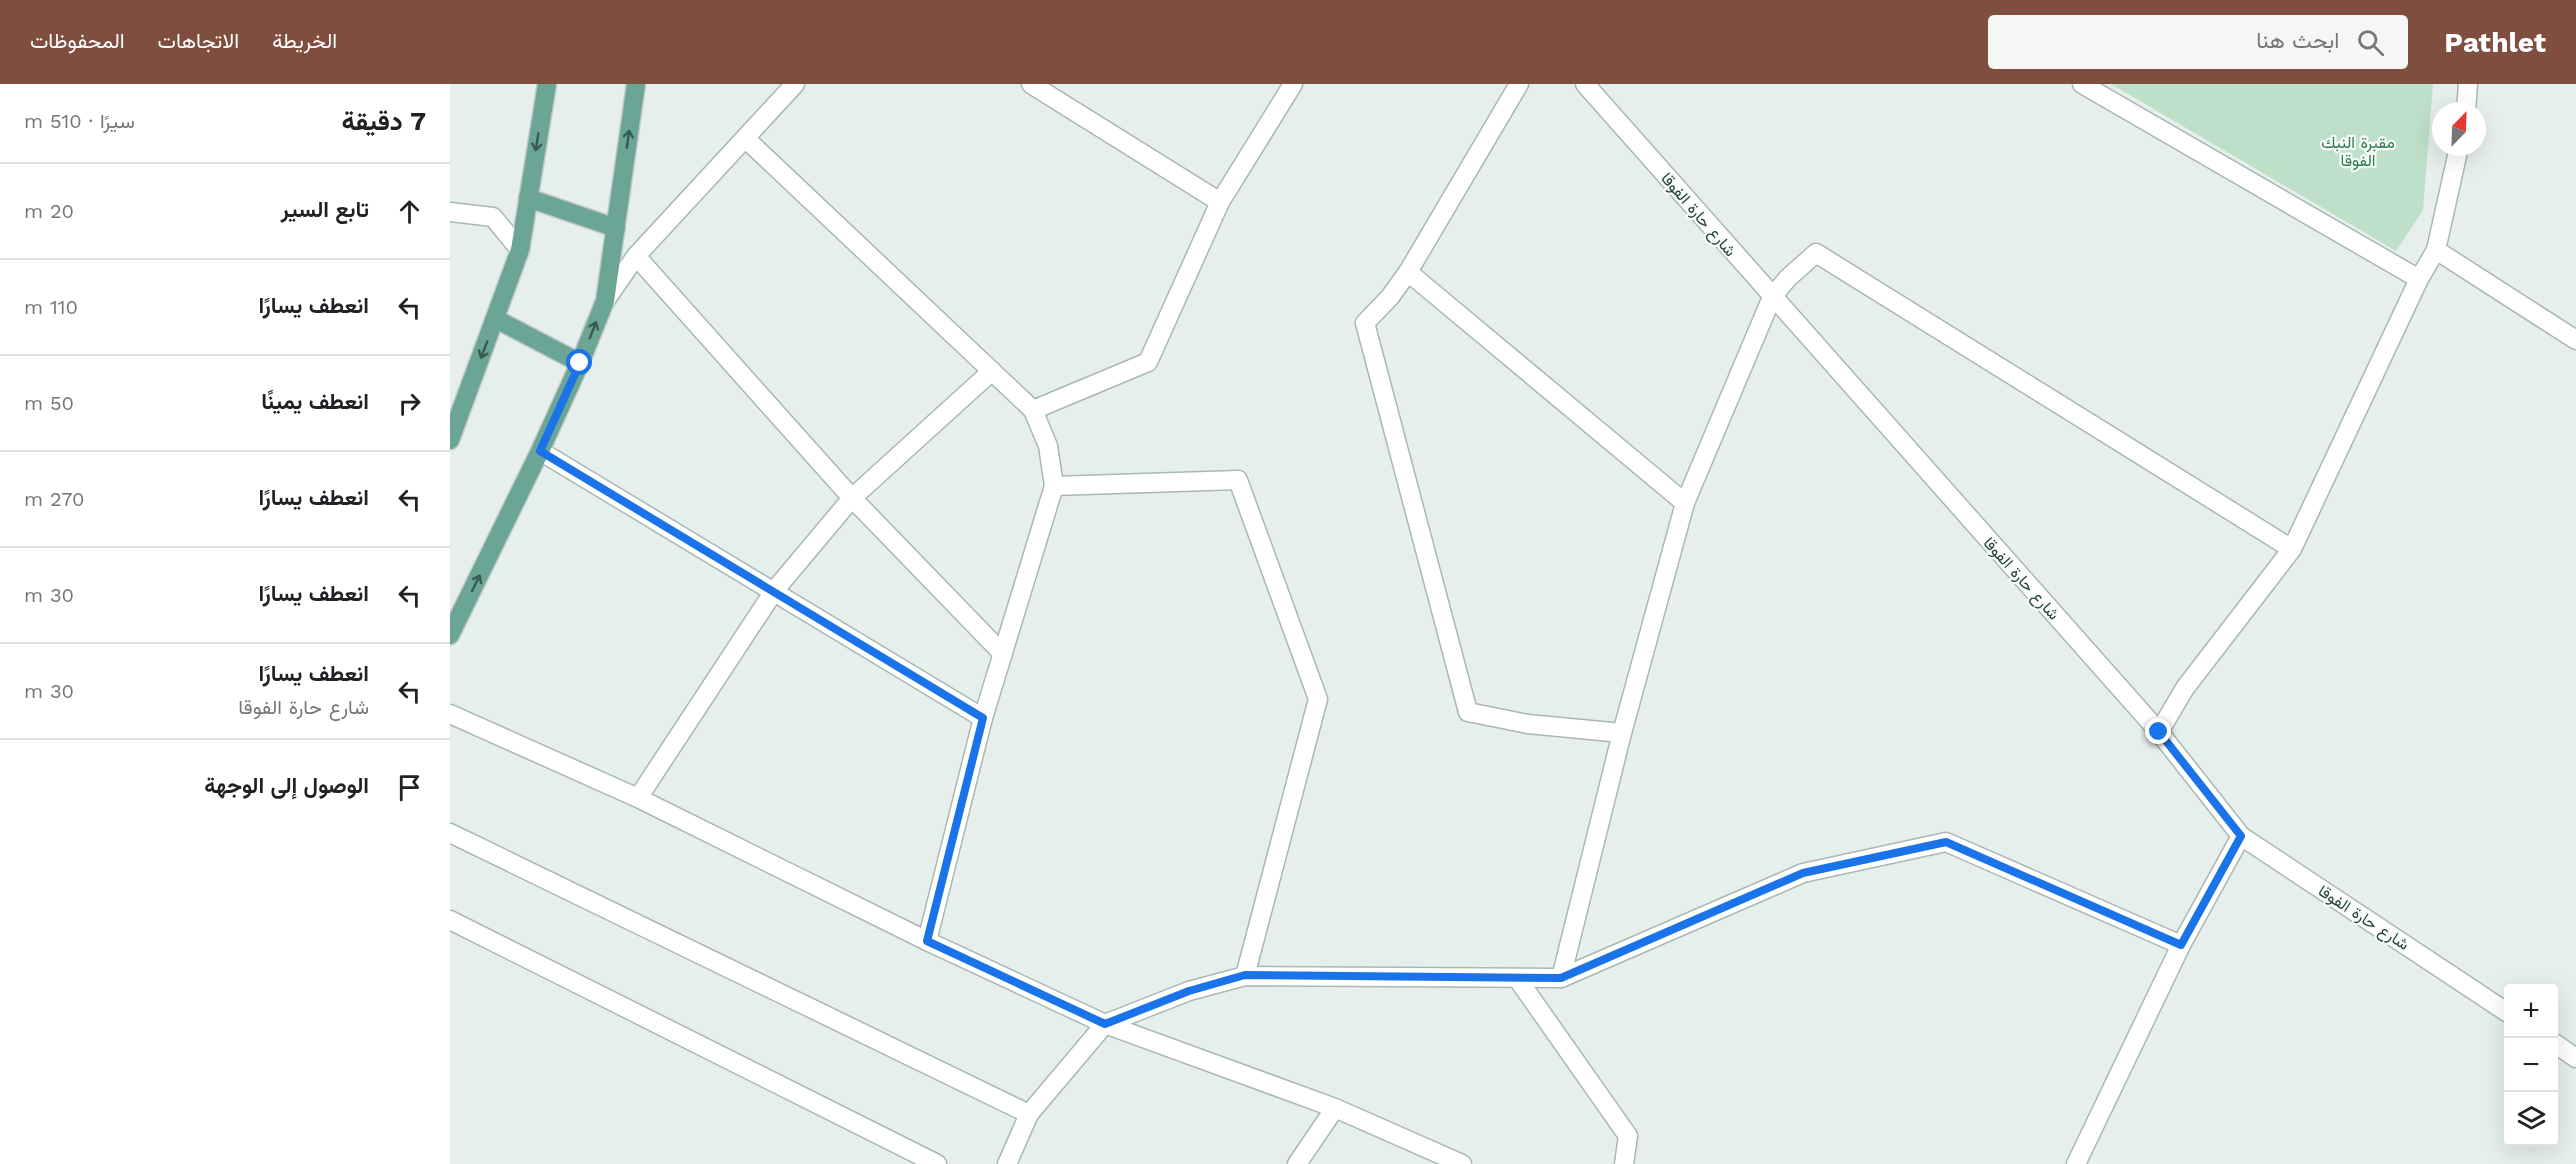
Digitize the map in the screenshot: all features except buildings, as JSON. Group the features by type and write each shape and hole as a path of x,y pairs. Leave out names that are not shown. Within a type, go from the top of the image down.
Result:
{"main road":[{"path":"450,440 520,250 547,84"},
{"path":"450,635 540,451 605,301 636,84"},
{"path":"528,198 616,228"},
{"path":"496,319 580,363"}],"street":[{"path":"605,301 636,256 795,84"},
{"path":"1031,84 1220,202"},
{"path":"1033,410 1148,362 1220,202 1293,84"},
{"path":"1519,84 1408,272 1390,297 1365,323 1467,712 1528,724 1622,733"},
{"name":"شارع حارة الفوقا","path":"1585,84 2159,732 2241,836 2504,1010"},
{"path":"2082,84 2419,279"},
{"path":"2467,102 2468,84"},
{"path":"745,138 1033,410 1048,446 1054,486 983,718 927,941"},
{"path":"2159,732 2185,688 2292,549 2419,279 2436,250 2457,156"},
{"path":"450,212 493,217 520,250"},
{"path":"2436,250 2576,340"},
{"path":"1561,978 1622,733 1685,503 1772,297 1788,278 1816,253 2292,549"},
{"path":"636,256 852,498 1003,654"},
{"path":"1408,272 1685,503"},
{"path":"638,798 774,591 852,498 992,371"},
{"path":"540,451 983,718"},
{"path":"1054,486 1238,480 1318,699 1245,975"},
{"path":"450,714 638,798 927,941 1105,1024 1335,1108 1462,1164"},
{"path":"450,833 1029,1114"},
{"path":"2076,1164 2181,945 2241,836"},
{"path":"1007,1164 1029,1114 1105,1024 1189,991 1245,975 1561,978 1803,873 1946,842 2181,945"},
{"path":"450,920 937,1164"},
{"path":"1517,978 1628,1136 1624,1164"},
{"path":"2558,1046 2576,1058"},
{"path":"1297,1164 1335,1108"}],"green space":[{"name":"مقبرة النبك الفوقا","path":"2111,84 2433,84 2423,210 2396,251"}],"route":[{"path":"580,363 540,451 983,718 927,941 1105,1024 1189,991 1245,975 1561,978 1803,873 1946,842 2181,945 2241,836 2159,732"}]}
